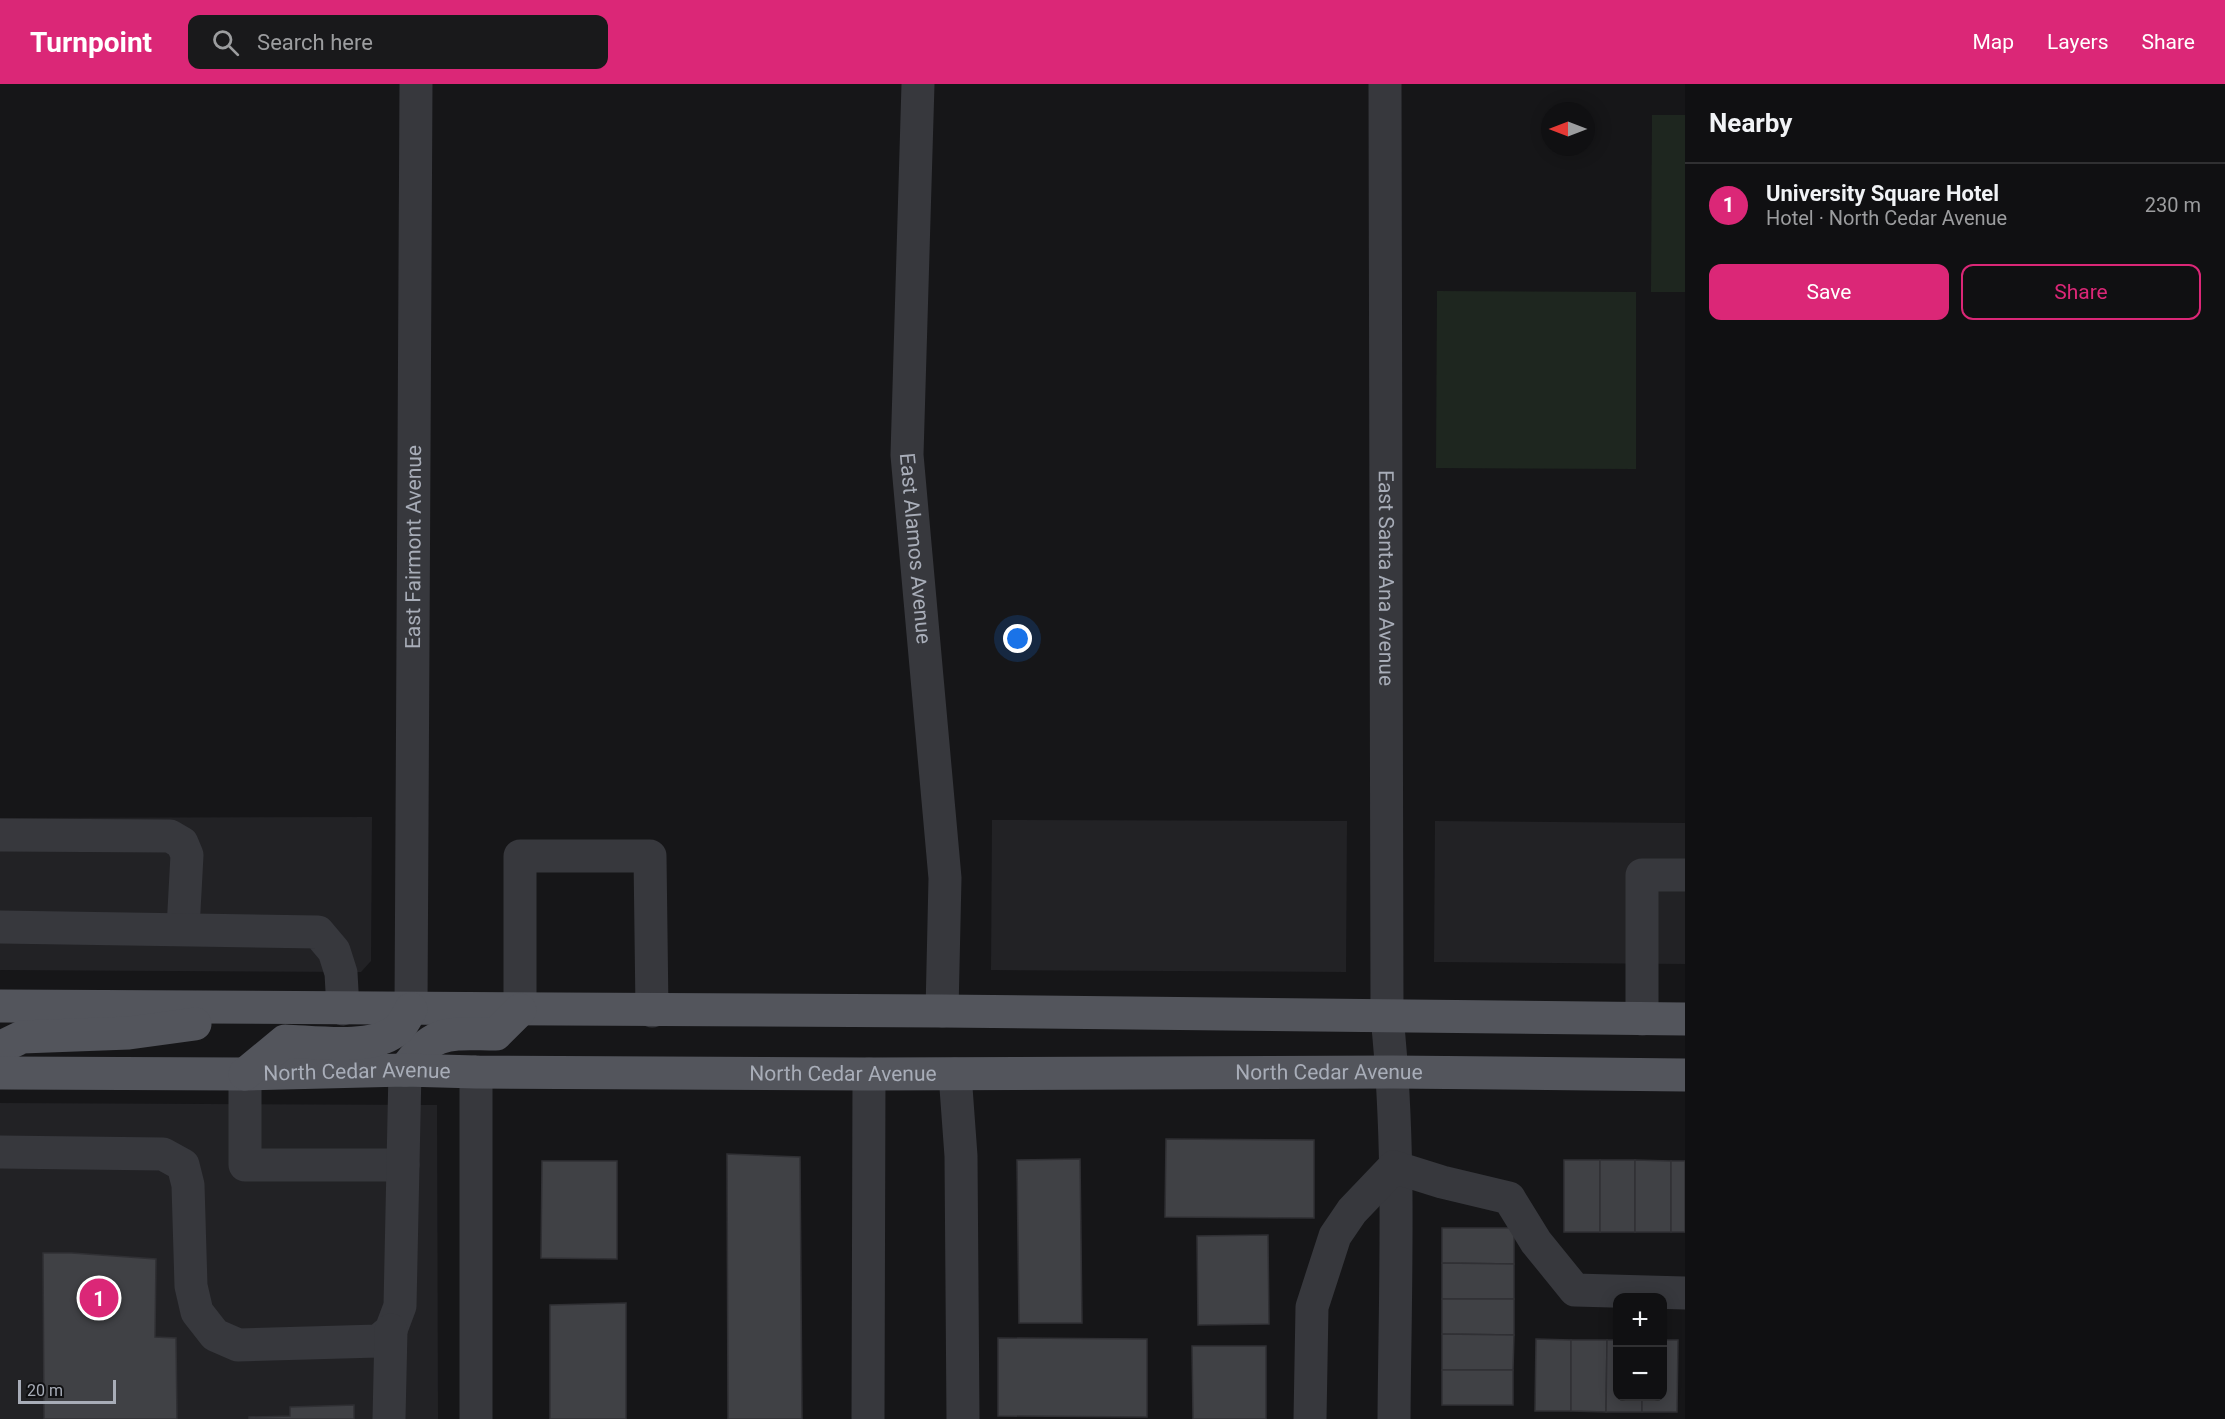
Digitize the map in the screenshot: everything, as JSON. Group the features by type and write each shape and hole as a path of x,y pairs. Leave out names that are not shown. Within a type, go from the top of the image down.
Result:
{"main road":[{"path":"0,1006 942,1011 1685,1019"},
{"path":"0,1050 3,1046 22,1037 129,1034 297,1008"},
{"path":"245,1074 285,1041 346,1042 384,1038 396,1032 411,1009"},
{"path":"405,1070 417,1051 429,1041 446,1034 495,1034 520,1010"},
{"name":"North Cedar Avenue","path":"0,1073 245,1074 405,1070 869,1074 1393,1072 1685,1075"}],"street":[{"name":"East Fairmont Avenue","path":"411,1009 416,84"},
{"name":"East Alamos Avenue","path":"918,84 907,455 945,878 942,1011"},
{"name":"East Santa Ana Avenue","path":"1385,84 1387,1017 1393,1072 1394,1419"},
{"path":"0,835 170,836 182,843 187,855 183,929"},
{"path":"520,1010 520,856 650,856 652,1011"},
{"path":"1642,1019 1642,875 1685,875"},
{"path":"0,927 318,932 334,951 341,973 343,1009"},
{"path":"389,1419 391,1330 400,1306 405,1070"},
{"path":"476,1072 476,1419"},
{"path":"245,1074 245,1165 403,1165"},
{"path":"868,1419 869,1074"},
{"path":"956,1074 961,1156 963,1419"},
{"path":"0,1152 164,1154 183,1165 188,1185 191,1286 197,1312 214,1335 238,1345 378,1341 391,1330"},
{"path":"1310,1419 1312,1307 1335,1236 1353,1211 1394,1167 1442,1182 1509,1198 1536,1242 1575,1290 1685,1293"}],"shaded area":[{"path":"1652,115 1685,115 1685,292 1651,292"},
{"path":"1437,291 1636,292 1636,469 1436,468"},
{"path":"372,817 371,961 361,972 0,970 0,818"},
{"path":"992,820 1347,821 1346,972 991,970"},
{"path":"1435,821 1685,823 1685,964 1434,962"},
{"path":"0,1103 437,1105 438,1419 0,1419"}],"building":[{"path":"1166,1139 1314,1140 1314,1218 1165,1217"},
{"path":"727,1154 800,1157 802,1419 728,1419"},
{"path":"1080,1159 1082,1323 1019,1323 1017,1160"},
{"path":"1564,1160 1600,1160 1600,1232 1564,1232"},
{"path":"1600,1160 1635,1160 1635,1232 1600,1232"},
{"path":"1635,1160 1671,1161 1671,1232 1635,1232"},
{"path":"542,1161 617,1161 617,1259 541,1258"},
{"path":"1671,1161 1685,1161 1685,1232 1671,1232"},
{"path":"1442,1228 1514,1228 1514,1264 1442,1263"},
{"path":"1268,1235 1269,1324 1198,1325 1197,1236"},
{"path":"43,1253 156,1259 155,1337 176,1338 177,1419 44,1419"},
{"path":"1442,1263 1514,1264 1514,1299 1442,1299"},
{"path":"1442,1299 1514,1299 1514,1335 1442,1334"},
{"path":"626,1303 626,1419 550,1419 550,1305"},
{"path":"1442,1334 1514,1335 1513,1370 1442,1370"},
{"path":"998,1338 1147,1339 1147,1417 998,1416"},
{"path":"1536,1339 1571,1340 1571,1411 1535,1411"},
{"path":"1571,1340 1607,1340 1606,1412 1571,1411"},
{"path":"1607,1340 1613,1340 1613,1401 1642,1401 1642,1412 1606,1412"},
{"path":"1667,1340 1678,1340 1677,1412 1642,1412 1642,1401 1667,1401"},
{"path":"1192,1346 1266,1346 1266,1419 1193,1419"},
{"path":"1442,1370 1513,1370 1513,1405 1442,1405"},
{"path":"354,1405 354,1419 249,1419 249,1417 290,1416 290,1407"}],"place":[{"name":"University Square Hotel","path":"99,1298"}]}
